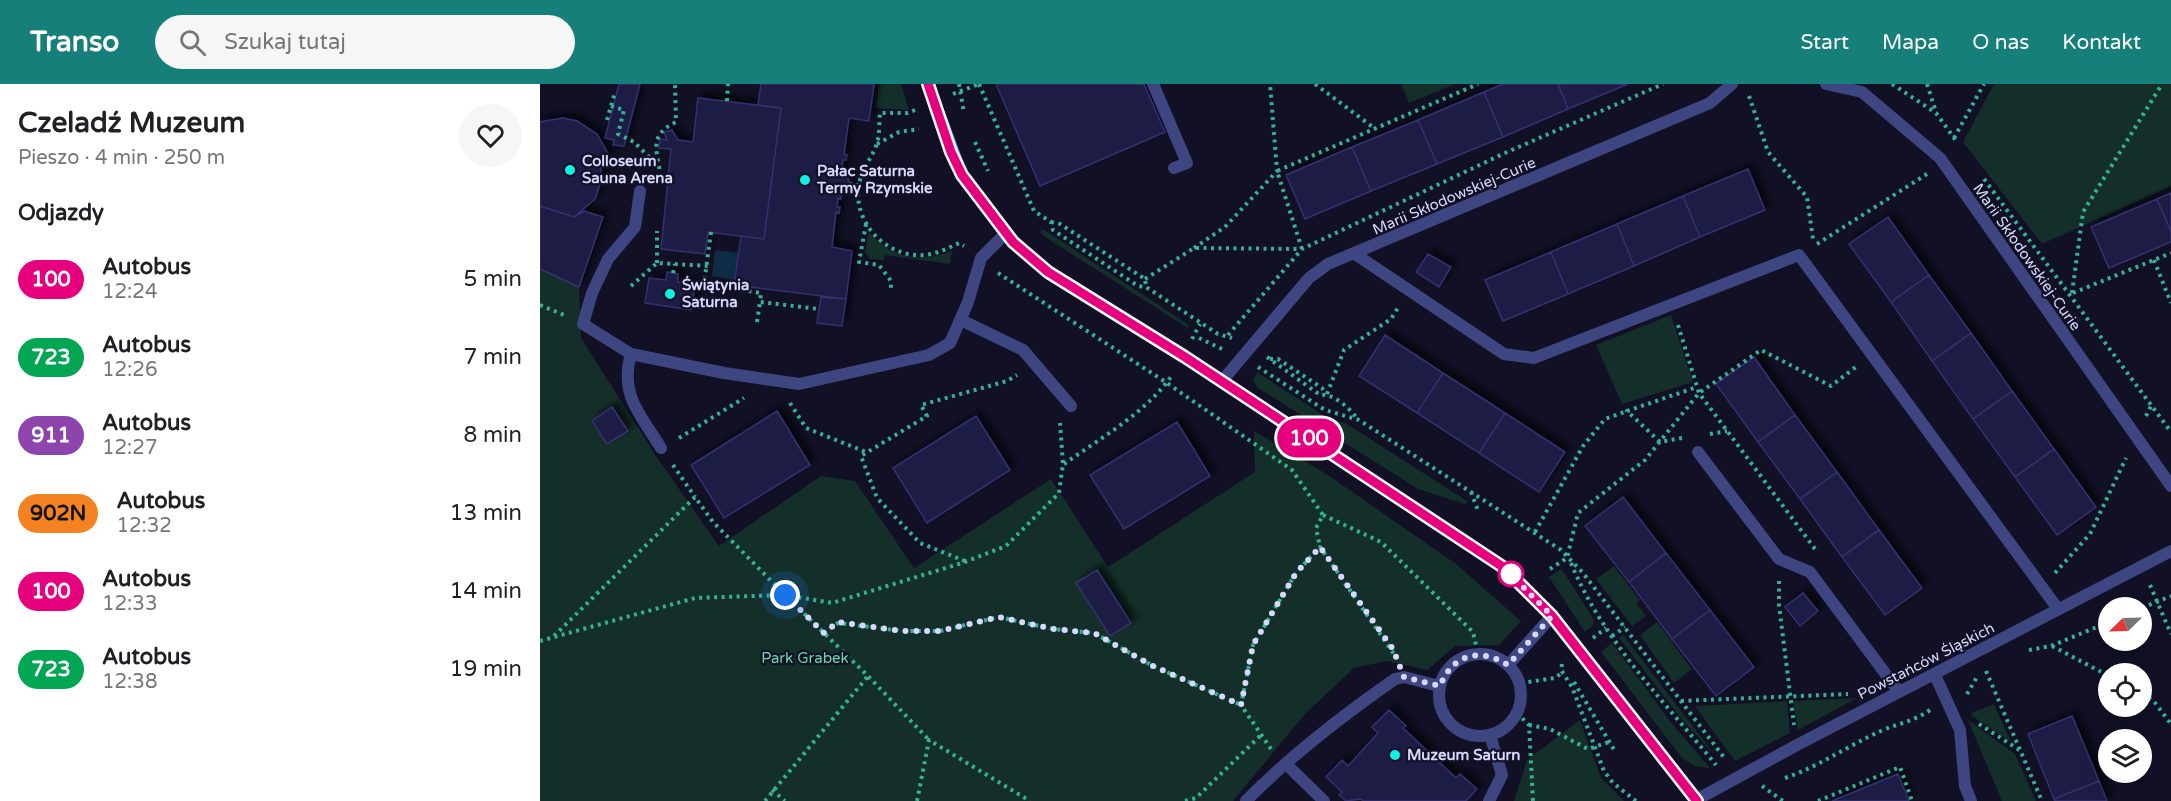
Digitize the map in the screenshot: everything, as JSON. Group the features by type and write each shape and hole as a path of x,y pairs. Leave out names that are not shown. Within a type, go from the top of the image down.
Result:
{"street":[{"path":"928,84 962,175 1005,234 1048,272 1222,381 1493,560 1519,581 1552,616 1697,801"},
{"path":"1153,84 1187,163 1174,168"},
{"name":"Marii Skłodowskiej-Curie","path":"1222,381 1309,278 1328,264 1710,103 1732,84"},
{"name":"Marii Skłodowskiej-Curie","path":"1826,84 1862,92 1944,164 2171,486"},
{"path":"640,191 635,227 608,260 592,293 583,324 631,354 724,373 799,384 929,355 950,343 961,320 981,258 1005,234"},
{"path":"1355,254 1504,354 1534,358 1799,255 2058,609"},
{"path":"961,320 1023,350 1071,406"},
{"path":"631,354 626,372 628,393 661,448"},
{"path":"1698,452 1779,559 1810,572 1899,692"},
{"name":"Powstańców Śląskich","path":"1697,801 1797,745 2171,551"},
{"path":"1508,665 1552,616"},
{"path":"1478,654 1495,657 1508,665 1519,683 1521,698 1517,713 1506,728 1490,735 1473,736 1458,730 1446,718 1439,703 1440,686 1444,674 1453,663 1465,656 1478,654"},
{"path":"1935,675 1960,730 1965,786 1971,801"},
{"path":"1246,801 1328,726 1395,679 1404,677 1440,686"},
{"path":"1489,801 1502,775 1490,735"},
{"path":"1286,764 1324,801"}],"path":[{"path":"656,141 664,128 675,122 675,84"},
{"path":"727,101 728,84"},
{"path":"959,84 964,119"},
{"path":"961,91 979,84 1034,211 1051,222 1060,224 1145,279 1146,287"},
{"path":"1270,84 1277,171 1302,249"},
{"path":"1315,84 1375,128"},
{"path":"1145,279 1225,227 1277,171 1478,84"},
{"path":"1648,84 1651,89"},
{"path":"1228,335 1302,249 1505,153 1663,84"},
{"path":"1892,84 1936,112"},
{"path":"1928,84 1936,112 1961,148"},
{"path":"1954,138 1984,84"},
{"path":"2070,294 2083,212 2162,84"},
{"path":"607,120 615,92"},
{"path":"1749,95 1768,152 1807,197 1814,245 1821,255"},
{"path":"877,145 880,113 908,113 933,102"},
{"path":"611,106 624,110 618,134 634,142 657,165"},
{"path":"919,129 899,132 877,145 864,165 858,185 860,209 866,223 888,248 902,254 936,253 959,243 1001,275 1167,383 1292,471 1323,515 1381,542 1473,632 1478,654"},
{"path":"971,134 991,177"},
{"path":"1814,245 1944,164"},
{"path":"1982,177 2171,432"},
{"path":"849,184 858,185"},
{"path":"1051,222 1053,230 1137,286 1146,287 1200,324 1218,334 1228,335 1270,359 1278,358 1349,408 1359,420"},
{"path":"866,223 859,262 879,265 891,281 891,290"},
{"path":"1802,235 1812,231"},
{"path":"711,232 704,284 761,293 757,322"},
{"path":"1194,248 1302,249"},
{"path":"2070,294 2171,253"},
{"path":"2154,260 2171,303"},
{"path":"631,286 657,263 708,266"},
{"path":"673,273 675,264"},
{"path":"1326,394 1344,350 1391,319 1409,290"},
{"path":"760,302 819,309"},
{"path":"1672,304 1699,393 1818,554"},
{"path":"1194,336 1200,324"},
{"path":"1186,332 1242,359 1325,410 1359,420 1561,550 1582,573 1681,701 1733,779"},
{"path":"1270,359 1277,350"},
{"path":"1771,783 1749,791 1733,779 1675,720 1587,600 1567,558 1578,513 1628,476 1660,442 1699,393 1761,350 1831,386 1873,355"},
{"path":"966,561 920,543 877,498 861,456 927,416 921,405 1007,381 1034,365"},
{"path":"1535,532 1583,446 1605,419 1697,387"},
{"path":"540,641 695,598 785,595 832,603 966,561 1006,546 1059,493 1063,464 1058,399 1060,392"},
{"path":"1063,464 1125,422 1161,392"},
{"path":"753,397 743,398 720,415 661,448 713,522 929,740 1030,801"},
{"path":"781,401 790,403 806,428 867,453"},
{"path":"2045,567 2052,576 2090,534 2151,406"},
{"path":"1627,411 1660,442"},
{"path":"1705,435 1727,431"},
{"path":"1660,442 1694,436"},
{"path":"1470,492 1479,513"},
{"path":"554,636 695,497"},
{"path":"1323,515 1316,528 1320,547 1393,649 1404,677"},
{"path":"1241,705 1253,645 1296,573 1320,547"},
{"path":"1550,569 1567,558"},
{"path":"1779,559 1779,605 1797,745"},
{"path":"2149,581 2171,634"},
{"path":"2152,604 2171,596"},
{"path":"824,633 838,622 902,631 940,631 999,617 1053,629 1094,633 1153,666 1241,705 1261,735 1196,798 1185,801"},
{"path":"1612,636 1624,627"},
{"path":"2025,650 2052,646 2098,627"},
{"path":"2052,646 2098,670"},
{"path":"1780,779 1808,770 1881,731 1915,720 1948,701 1966,694 1975,679 1996,666"},
{"path":"1986,671 2042,801"},
{"path":"1563,672 1576,696 1606,775 1636,801"},
{"path":"1519,683 1555,678 1563,672 1569,673 1616,753"},
{"path":"765,801 868,676"},
{"path":"1681,701 1855,694"},
{"path":"2152,699 2171,724"},
{"path":"1517,713 1529,725 1550,729 1588,749 1609,742"},
{"path":"1970,717 2021,751"},
{"path":"1529,725 1533,801"},
{"path":"917,801 929,740"},
{"path":"1818,801 1900,767 1912,801"},
{"path":"1762,786 1783,801"},
{"path":"772,790 785,801"}],"green space":[{"path":"879,84 901,84 909,110 876,108"},
{"path":"1401,84 1455,84 1409,103"},
{"path":"1994,84 2171,84 2171,186 2042,244 1963,142"},
{"path":"1043,229 1189,325 1188,328 1045,237 1040,232"},
{"path":"869,232 887,248 907,256 929,257 952,251 950,264 885,255 884,260 870,259 865,252"},
{"name":"Park Grabek","path":"540,269 579,287 581,338 656,456 719,546 821,476 855,481 914,568 1051,479 1108,567 1255,472 1254,431 1328,475 1456,564 1521,621 1499,645 1455,646 1427,670 1387,661 1354,668 1305,714 1233,801 540,801"},
{"path":"1671,315 1693,382 1622,404 1596,345"},
{"path":"1257,372 1323,415 1347,424 1467,501 1465,504 1418,489 1258,388 1253,380"},
{"path":"1614,566 1640,600 1636,603 1646,616 1632,626 1596,579"},
{"path":"1562,569 1594,620 1593,625 1585,632 1549,577"},
{"path":"1657,622 1692,669 1674,683 1640,635"},
{"path":"1623,635 1715,755 1683,721 1619,638"},
{"path":"1612,643 1673,725 1710,768 1695,766 1682,758 1601,652"},
{"path":"1857,698 1798,730 1793,701"},
{"path":"1787,701 1790,733 1735,761 1695,706"},
{"path":"1994,704 2011,742 1972,716 1971,713"},
{"path":"1580,720 1601,778 1624,801 1514,801 1527,760"},
{"path":"1968,720 2015,754 2036,801 2002,801"}],"water":[{"path":"715,250 738,253 735,280 712,276"}],"building":[{"path":"619,84 640,84 624,146 613,145 614,140 605,138"},
{"path":"761,84 874,84 869,121 849,118 844,154 847,155 846,160 843,160 842,168 845,168 849,188 842,193 841,199 838,198 837,207 840,207 839,213 836,212 832,247 852,251 846,299 734,285 741,236 764,239 781,108 758,105"},
{"path":"996,84 1144,84 1165,132 1040,186"},
{"path":"1503,84 1558,84 1568,109 1503,137 1484,92"},
{"path":"1558,84 1628,84 1568,109"},
{"path":"1484,92 1503,137 1437,164 1418,120"},
{"path":"698,98 781,108 764,239 708,232 705,254 661,249 671,149 659,148 660,139 667,140 664,132 672,130 678,140 693,142"},
{"name":"Colloseum Sauna Arena","path":"563,118 577,121 597,134 610,157 599,161 602,178 595,199 574,217 540,206 540,122"},
{"path":"1418,120 1437,164 1371,191 1352,147"},
{"path":"1352,147 1371,191 1305,219 1286,175"},
{"path":"1748,169 1765,210 1700,237 1683,196"},
{"path":"2171,193 2171,232 2157,199"},
{"path":"1683,196 1700,237 1634,266 1617,224"},
{"path":"2157,199 2171,232 2171,242 2109,268 2091,227"},
{"path":"540,206 574,217 584,211 603,217 579,287 540,269"},
{"path":"1888,217 1929,275 1891,302 1849,244"},
{"path":"1617,224 1634,266 1568,294 1551,252"},
{"path":"1551,252 1568,294 1503,321 1485,280"},
{"path":"1428,254 1451,267 1439,287 1416,272"},
{"name":"Świątynia Saturna","path":"667,272 678,274 678,282 695,285 691,310 645,303 649,278 666,280"},
{"path":"1929,275 1971,333 1932,361 1891,302"},
{"path":"821,297 846,299 842,326 817,323"},
{"path":"1971,333 2012,391 1973,419 1932,361"},
{"path":"1385,335 1443,373 1417,413 1359,376"},
{"path":"1754,357 1795,415 1758,442 1716,384"},
{"path":"1443,373 1505,413 1479,453 1417,413"},
{"path":"2012,391 2054,449 2015,477 1973,419"},
{"path":"612,407 628,431 607,444 592,421"},
{"path":"777,411 810,465 724,518 691,465"},
{"path":"1505,413 1565,452 1539,492 1479,453"},
{"path":"1795,415 1837,472 1800,499 1758,442"},
{"path":"976,416 1010,470 927,523 893,468"},
{"path":"1177,422 1210,476 1124,529 1090,475"},
{"path":"2054,449 2096,507 2057,535 2015,477"},
{"path":"1837,472 1879,530 1842,557 1800,499"},
{"path":"1623,497 1666,553 1629,582 1585,526"},
{"path":"1879,530 1922,588 1885,615 1842,557"},
{"path":"1666,553 1710,610 1672,639 1629,582"},
{"path":"1097,570 1131,623 1110,636 1076,583"},
{"path":"1803,593 1818,611 1800,626 1785,607"},
{"path":"1710,610 1754,667 1716,696 1672,639"},
{"name":"Muzeum Saturn","path":"1389,710 1406,726 1403,728 1456,778 1460,774 1477,789 1466,801 1363,801 1361,799 1346,801 1339,795 1342,792 1326,777 1342,760 1348,766 1378,733 1372,727"},
{"path":"2072,716 2098,781 2054,799 2028,734"},
{"path":"1898,774 1909,801 1832,801"},
{"path":"2098,781 2107,801 2055,801 2054,799"}],"bus line":[{"name":"100","path":"928,84 951,152 962,175 974,194 1013,242 1048,272 1185,357 1456,533 1503,567 1552,616 1697,801"}],"place":[{"name":"Colloseum Sauna Arena","path":"570,170"},
{"name":"Pałac Saturna Termy Rzymskie","path":"805,180"},
{"name":"Świątynia Saturna","path":"670,294"},
{"name":"Muzeum Saturn","path":"1395,755"}],"route":[{"path":"785,595 824,633 838,622 902,631 940,631 999,617 1053,629 1094,633 1153,666 1241,705 1253,645 1296,573 1320,547 1393,649 1404,677 1440,686 1444,674 1453,663 1465,656 1478,654 1495,657 1508,665 1552,616 1503,567 1511,574"}]}
